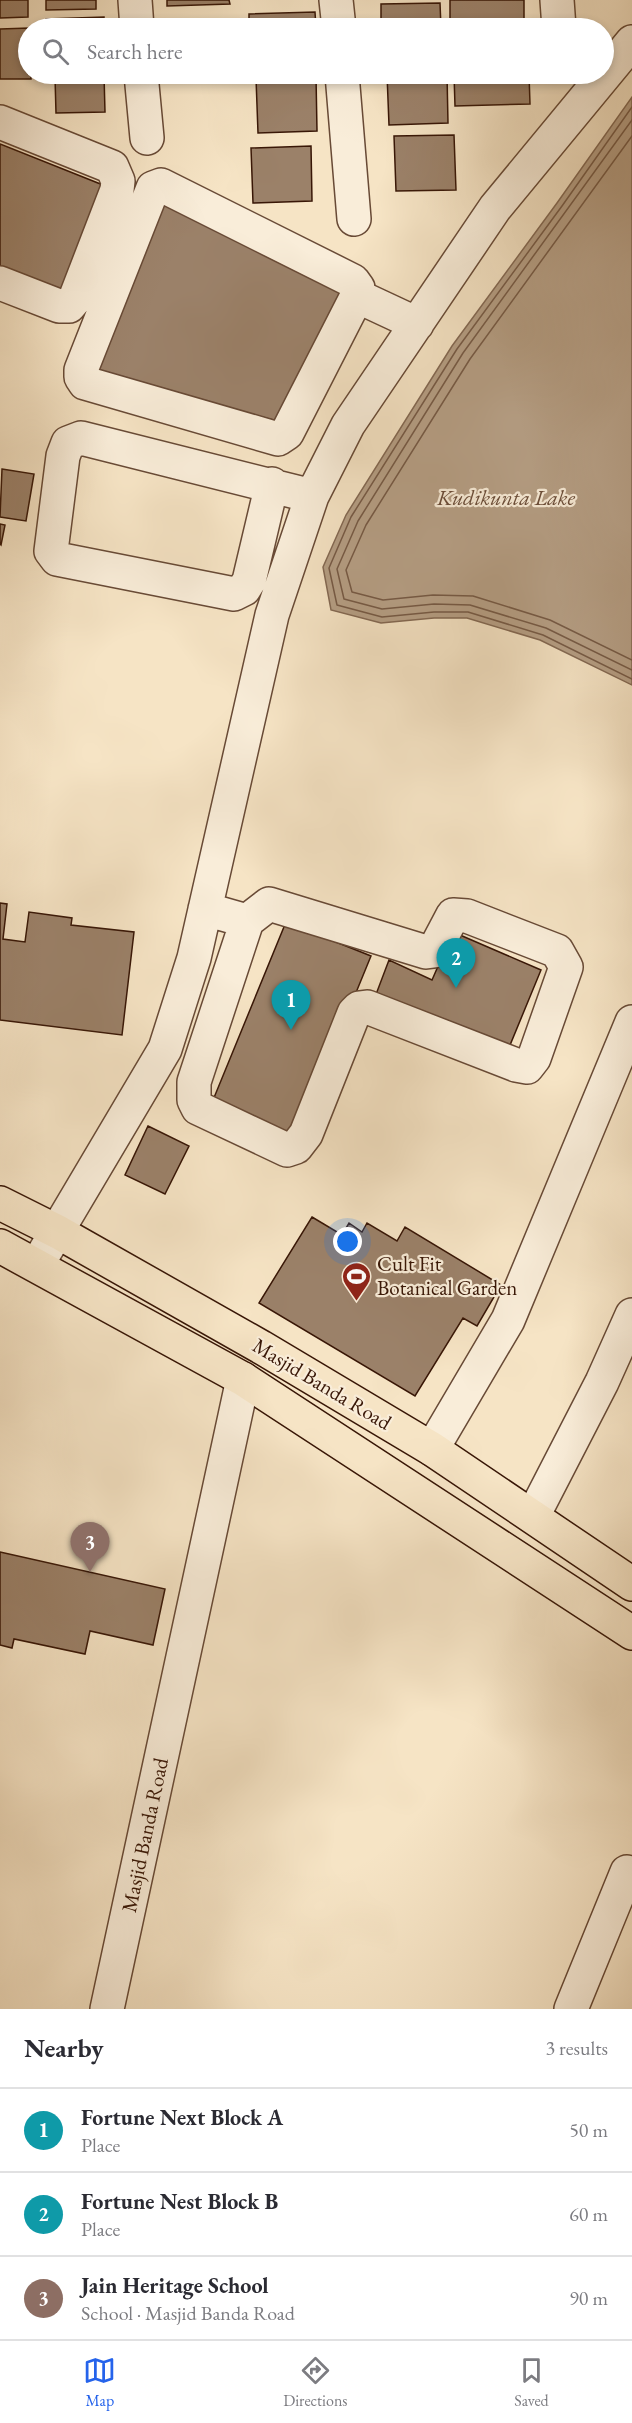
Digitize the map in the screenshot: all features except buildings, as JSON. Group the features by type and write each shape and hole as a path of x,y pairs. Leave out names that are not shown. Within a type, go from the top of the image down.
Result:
{"main road":[{"name":"Masjid Banda Road","path":"0,1203 58,1232 261,1347 432,1449 632,1584"},
{"name":"Masjid Banda Road","path":"0,1246 243,1379 632,1633"}],"street":[{"path":"135,0 136,18"},
{"path":"336,0 338,18"},
{"path":"557,0 558,18"},
{"path":"614,64 632,42"},
{"path":"142,84 147,138"},
{"path":"343,84 354,219"},
{"path":"37,1265 165,1049 194,958 273,615 312,496 348,425 495,208 597,84"},
{"path":"0,122 112,167 118,181 117,190 80,288 69,306 59,306 0,283"},
{"path":"161,185 353,281 358,288 357,296 287,433 278,439 85,383 81,377 81,370 153,188 161,185"},
{"path":"357,296 417,324"},
{"path":"272,484 249,581 244,589 234,594 57,559 51,551 63,456 68,443 81,438 272,484 312,496"},
{"path":"269,904 426,952 434,951 453,915 467,916 557,951 566,967 534,1058 527,1067 516,1065 367,1007 359,1008 354,1013 306,1134 296,1147 287,1150 198,1108 194,1100 194,1082 248,921 269,904"},
{"path":"205,909 248,921"},
{"path":"432,1449 508,1320 632,1022"},
{"path":"533,1516 602,1382 632,1315"},
{"name":"Masjid Banda Road","path":"107,2009 243,1379"},
{"path":"571,2009 627,1872 632,1874"}],"water":[{"name":"Kudikunta Lake","path":"632,97 632,685 540,640 467,618 434,618 381,623 331,610 323,567 346,515 452,346"}],"place":[{"name":"Fortune Nest Block B","path":"456,988"},
{"name":"Fortune Next Block A","path":"291,1030"},
{"name":"Cult Fit Botanical Garden","path":"356,1302"},
{"name":"Jain Heritage School","path":"90,1572"}]}
